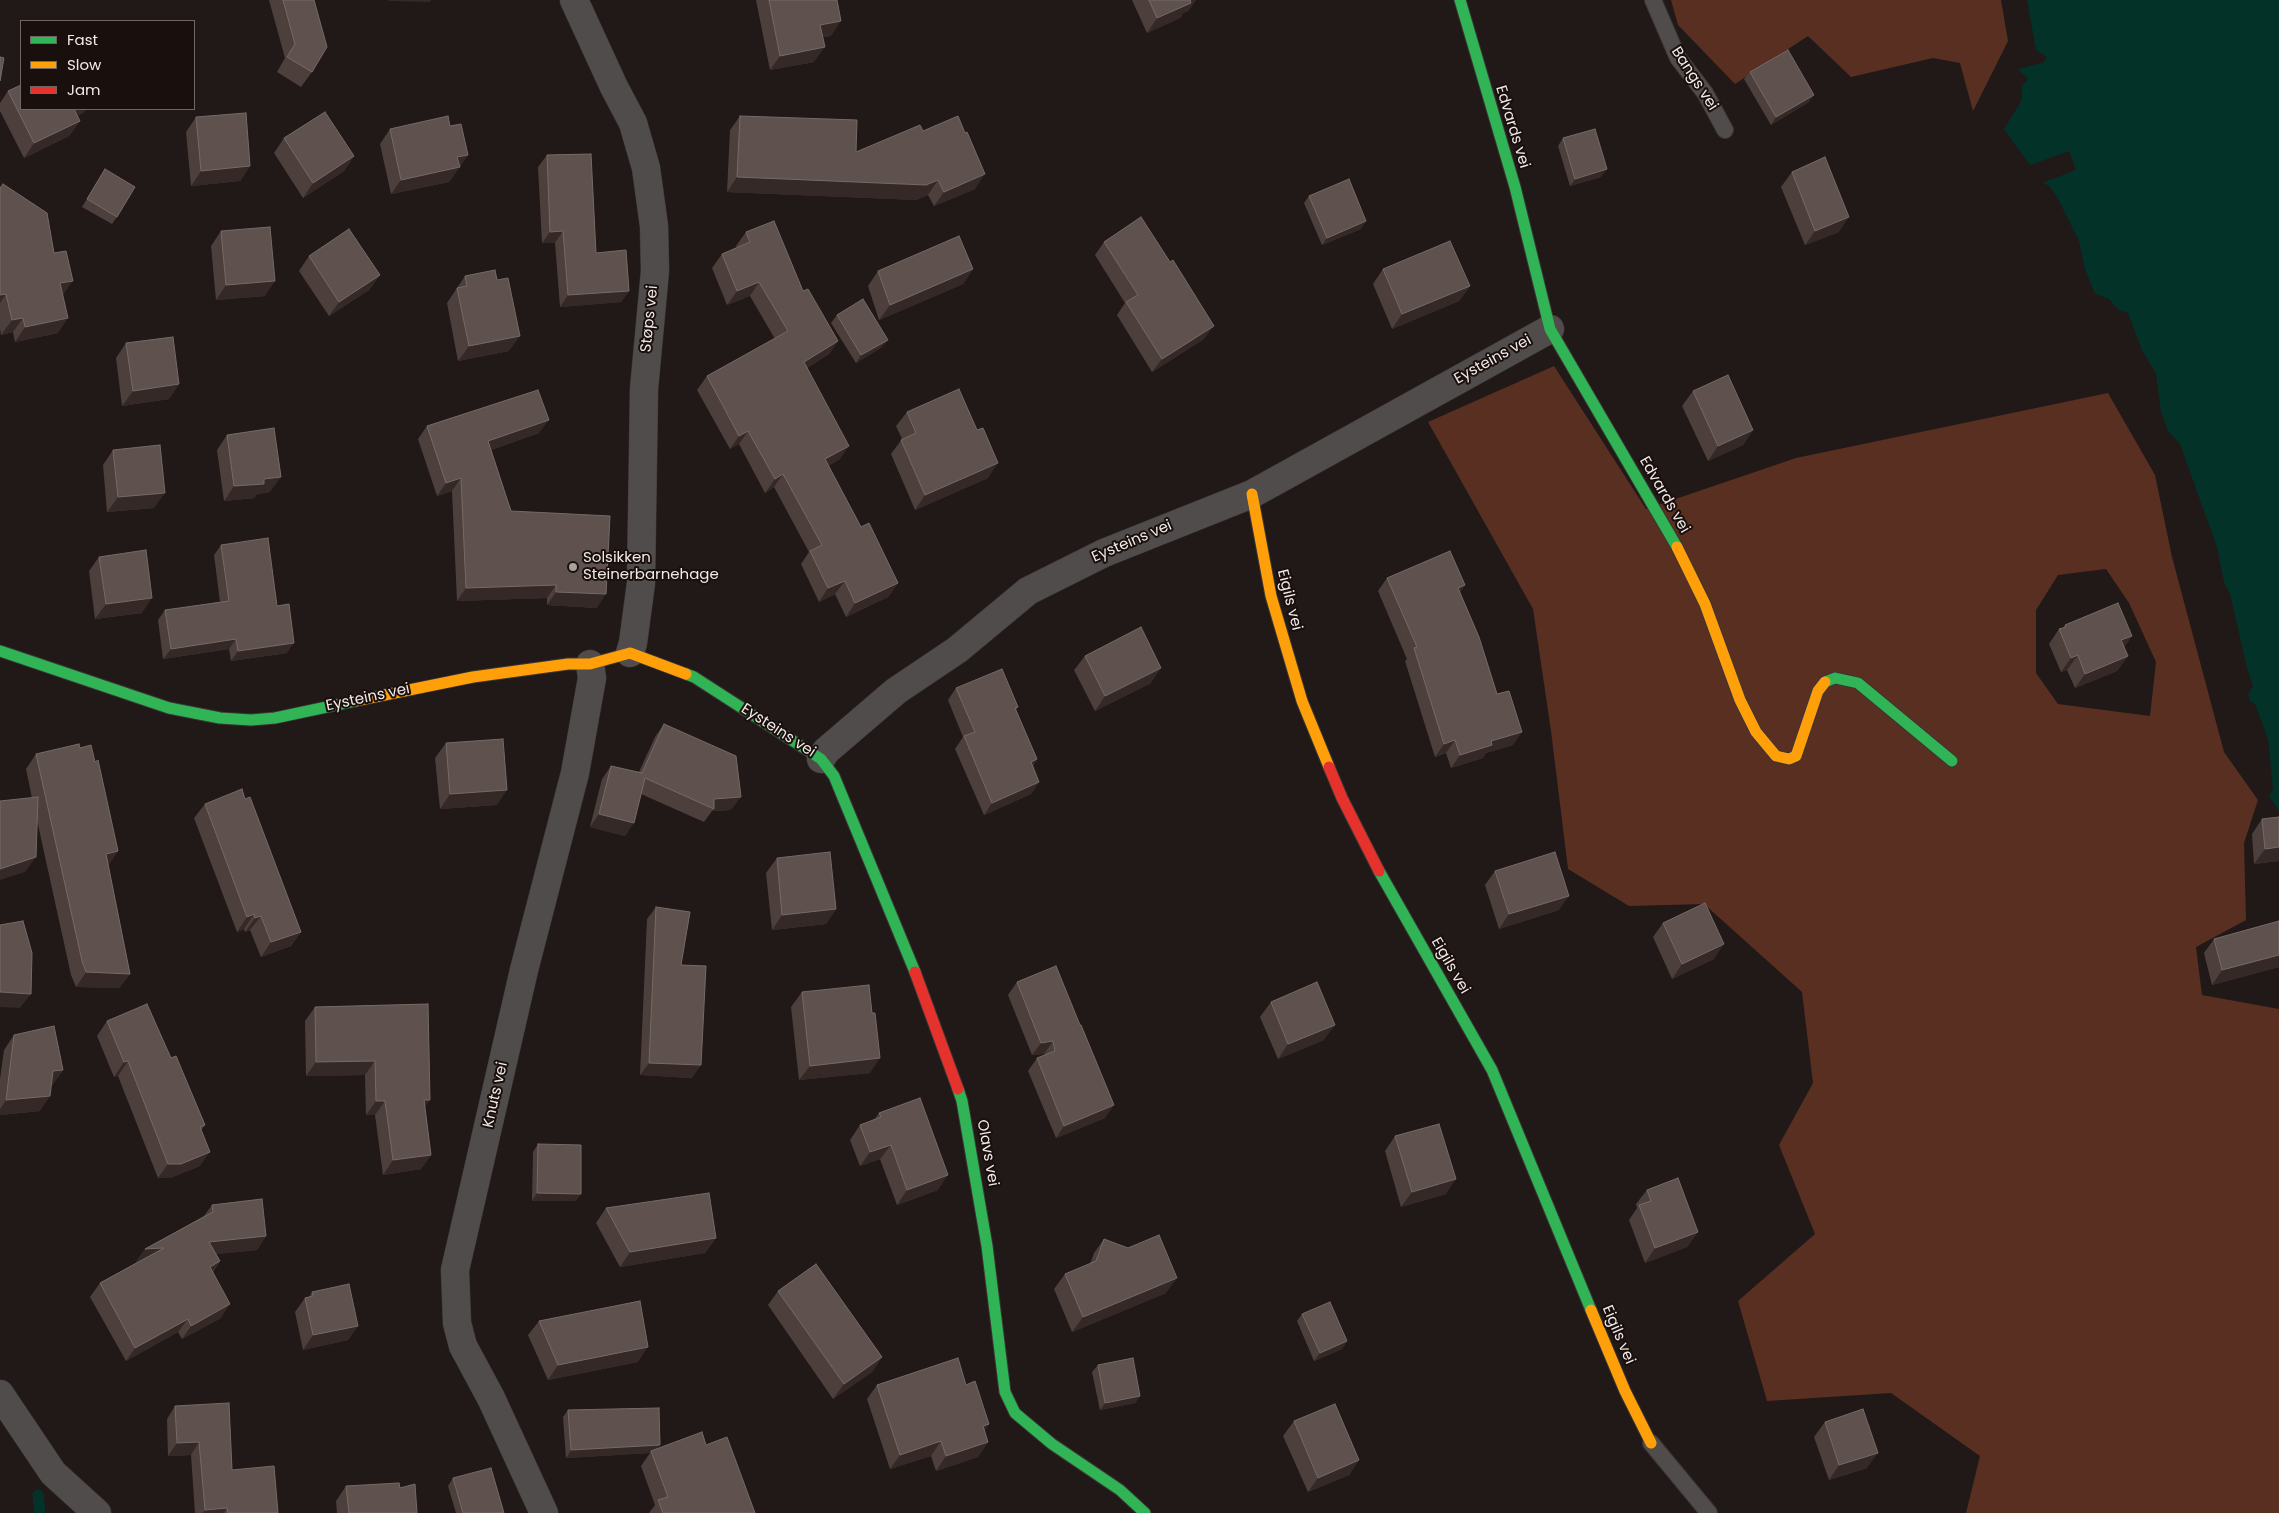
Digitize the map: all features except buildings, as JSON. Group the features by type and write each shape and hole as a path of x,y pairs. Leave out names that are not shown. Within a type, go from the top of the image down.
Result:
{"street":[{"name":"Støps vei","path":"574,0 614,87 633,123 646,168 654,226 655,271 644,389 641,583 630,653"},
{"name":"Edvards vei","path":"1460,0 1515,188 1550,328 1562,352 1646,491 1685,562 1705,604 1740,700 1756,732 1776,756 1784,759 1796,756 1818,692 1826,681 1834,678 1858,683 1952,761"},
{"name":"Eysteins vei","path":"0,651 168,708 220,718 251,720 275,718 472,677 568,664 590,664 630,653 694,678 821,760 826,751 896,691 957,650 1028,591 1104,553 1252,494 1550,328"},
{"name":"Eigils vei","path":"1252,494 1271,596 1302,701 1342,798 1392,896 1492,1070 1625,1391 1651,1443"},
{"name":"Knuts vei","path":"544,1513 491,1398 463,1346 457,1323 455,1270 524,970 574,773 592,678 590,664"},
{"name":"Olavs vei","path":"821,760 834,776 926,1000 962,1101 985,1238 1005,1392 1015,1413 1052,1444 1120,1490 1145,1513"},
{"path":"0,1394 53,1473 96,1513"}],"lane":[{"name":"Bangs vei","path":"1653,0 1678,58 1705,93 1725,130"},
{"path":"1651,1443 1708,1513"}],"shaded area":[{"path":"1671,0 2001,0 2008,41 1973,111 1960,63 1933,58 1851,77 1808,36 1735,84 1678,25"},
{"path":"2027,0 2279,0 2279,811 2269,796 2273,789 2268,739 2255,704 2250,701 2248,694 2253,686 2230,594 2224,582 2217,547 2180,444 2168,431 2161,412 2156,374 2142,350 2128,313 2117,309 2109,299 2095,294 2085,269 2079,241 2056,195 2049,186 2043,183 2004,129 2022,100 2022,86 2028,79 2018,69 2043,63 2047,57 2036,50"},
{"path":"1554,366 1646,509 1796,458 2108,393 2155,475 2172,557 2224,752 2258,800 2244,843 2246,920 2196,947 2202,995 2279,1009 2279,1513 1966,1513 1980,1456 1891,1393 1767,1401 1738,1301 1815,1234 1779,1145 1813,1083 1802,992 1704,904 1629,906 1568,869 1551,731 1533,609 1428,422","holes":["2106,569 2129,603 2156,662 2150,716 2058,704 2036,673 2036,610 2058,575"]}],"pier":[{"path":"2069,151 2076,170 2040,184 2028,166"}],"waterway":[{"path":"38,1495 40,1513"}],"traffic: fast":[{"path":"1460,0 1515,187 1550,329 1677,547"},
{"path":"0,651 169,708 220,718 251,720 275,718 355,701"},
{"path":"686,674 694,677 821,759 834,776 915,972"},
{"path":"1825,682 1835,678 1858,683 1952,761"},
{"path":"1379,871 1492,1070 1591,1310"},
{"path":"958,1089 962,1101 987,1246 1005,1392 1015,1413 1052,1444 1120,1490 1145,1513"}],"traffic: slow":[{"path":"1252,494 1271,596 1302,701 1329,767"},
{"path":"1677,547 1705,604 1740,700 1756,732 1776,756 1789,759 1796,756 1818,691 1825,682"},
{"path":"355,701 473,677 568,664 590,664 630,653 686,674"},
{"path":"1591,1310 1625,1391 1651,1443"}],"traffic: jam":[{"path":"1329,767 1342,798 1379,871"},
{"path":"915,972 958,1089"}],"place":[{"name":"Solsikken Steinerbarnehage","path":"573,567"}]}
